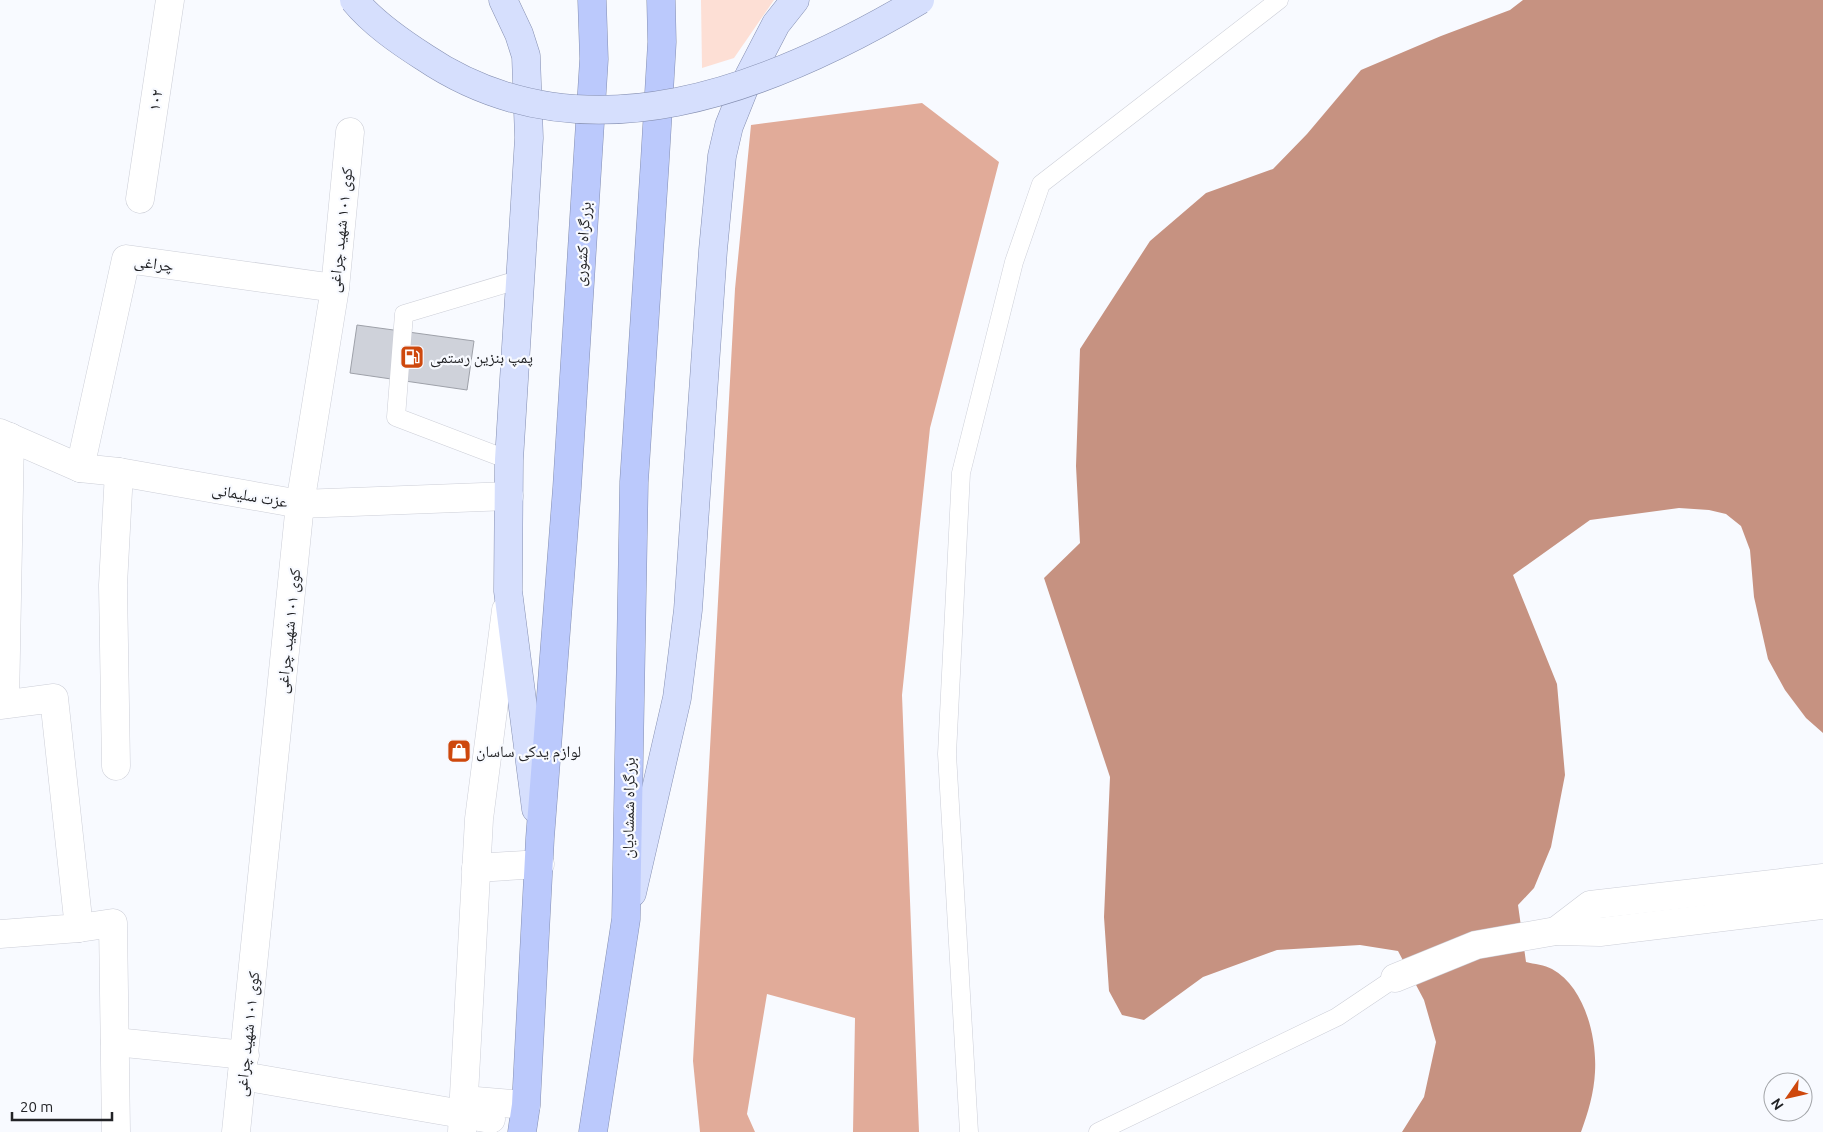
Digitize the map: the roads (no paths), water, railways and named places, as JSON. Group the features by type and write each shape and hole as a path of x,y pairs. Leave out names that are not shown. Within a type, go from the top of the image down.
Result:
{"highway":[{"name":"بزرگراه کشوری","path":"540,851 567,488 594,59 592,0"},
{"name":"بزرگراه شمشادیان","path":"594,1132 626,919 634,482 662,42 661,0"},
{"path":"522,1132 526,1105 540,851"}],"main road":[{"path":"354,0 396,39 440,68 469,83 535,103 602,110 672,104 711,96 787,68 874,27 920,0"},
{"path":"503,0 519,34 526,56 529,138 509,460 508,591 540,851"},
{"path":"626,919 677,698 688,610 712,260 722,156 729,126 749,76 776,24 795,0"}],"street":[{"name":"۱۰۲","path":"140,199 170,0"},
{"name":"کوی ۱۰۱ شهید چراغی","path":"236,1132 300,504 335,288 350,132"},
{"name":"چراغی","path":"80,468 126,259 335,288"},
{"name":"عزت سلیمانی","path":"5,435 80,468 119,472 300,504 509,496"},
{"path":"5,435 3,704 54,698 79,928"},
{"path":"116,766 113,585 119,472"},
{"path":"463,1116 479,818 508,591"},
{"path":"476,868 540,851"},
{"path":"1556,931 1590,905 1823,878"},
{"path":"1395,978 1476,945 1556,931 1600,932 1823,905"},
{"path":"0,934 79,928 113,923 116,1132"},
{"path":"115,1042 244,1066 463,1116 491,1119"},
{"path":"463,1116 526,1105"}],"lane":[{"path":"969,1132 947,754 961,473 1014,262 1042,184 1279,0"},
{"path":"509,460 396,417 404,314 521,279"},
{"path":"1098,1132 1337,1016 1395,978"}],"place":[{"name":"پمپ بنزین رستمی","path":"412,357"},
{"name":"لوازم یدکی ساسان","path":"459,751"}]}
